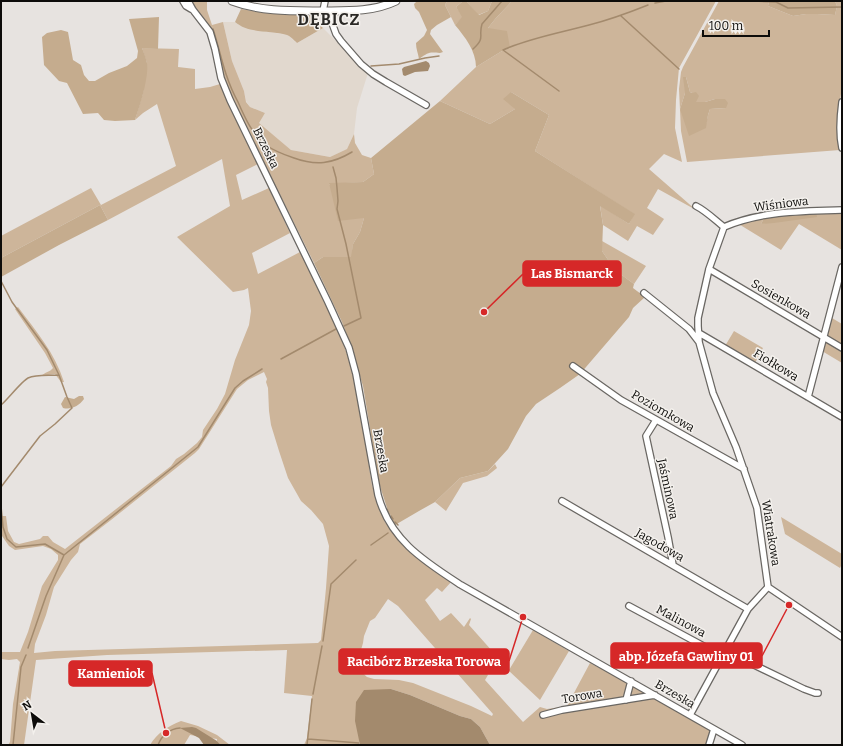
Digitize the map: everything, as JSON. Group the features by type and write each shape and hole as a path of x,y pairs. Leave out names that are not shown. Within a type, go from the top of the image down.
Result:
{"main road":[{"path":"232,1 248,7 286,11 355,11 383,6 396,1"}],"street":[{"path":"183,1 186,6 193,10"},
{"name":"Brzeska","path":"188,1 210,32 221,78 230,100 349,348 356,374 378,495 390,524 402,540 415,552 455,581 742,745"},
{"path":"323,11 325,1"},
{"path":"332,11 332,23 336,34 341,42 361,64 373,74 426,105"},
{"path":"842,102 840,140 842,148"},
{"path":"696,206 724,227"},
{"name":"Wiśniowa","path":"724,227 736,222 775,214 842,210"},
{"name":"Wiatrakowa","path":"724,227 708,269 698,318 699,342 713,393 733,440 757,508 768,587"},
{"path":"808,397 842,267"},
{"name":"Sosienkowa","path":"708,269 842,348"},
{"name":"Wiatrakowa","path":"644,293 689,329 699,342"},
{"path":"689,329 698,326"},
{"name":"Fiołkowa","path":"698,333 842,417"},
{"name":"Poziomkowa","path":"573,366 622,400 744,469"},
{"name":"Jaśminowa","path":"656,420 646,436 673,565"},
{"name":"Jagodowa","path":"562,501 748,609"},
{"path":"690,715 748,609 768,587 842,637"},
{"name":"Malinowa","path":"629,606 724,653 804,689 818,693"},
{"path":"626,700 631,682"},
{"name":"Torowa","path":"543,715 562,710 655,695"},
{"path":"709,745 714,729"}],"shaded area":[{"path":"192,1 207,1 207,10 212,25 223,22 232,61 244,91 246,102 250,107 265,113 259,123 291,150 330,157 347,149 354,134 355,143 362,155 371,158 374,174 363,182 329,184 364,218 360,232 353,244 352,257 323,257 314,263 238,110 223,76 219,51 212,30 196,9"},
{"path":"417,1 447,1 445,5 451,17 437,25 431,30 430,34 443,52 429,53 419,59 416,43 424,36 427,30 419,12 415,8 414,4"},
{"path":"447,1 463,1 456,7 463,17 455,25 445,5"},
{"path":"463,1 466,1 479,15 488,11 492,1 512,1 488,28 507,31 510,48 502,51 476,67 476,61 472,50 466,39 455,25 462,17 456,7"},
{"path":"466,1 492,1 488,11 478,15"},
{"path":"512,1 716,1 679,68 675,128 682,162 664,154 649,169 696,210 658,189 647,208 664,219 653,235 637,226 628,241 603,225 600,205 629,224 634,214 535,151 549,115 511,92 515,109 490,124 440,101 476,67 502,51 510,48 488,28"},
{"path":"719,1 769,1 768,6 793,16 806,14 835,15 837,6 835,1 842,1 842,88 839,106 840,150 687,162 681,131 679,89 683,67","holes":["686,77 690,92 692,93 696,102 705,102 715,99 726,108 710,109 705,128 680,109 685,93"]},
{"path":"769,1 835,1 837,6 835,15 806,14 793,16 768,6"},
{"path":"241,9 264,13 310,15 323,28 297,43 287,35 253,30 241,26 235,22"},
{"path":"159,17 158,49 142,48 146,57 147,76 142,100 135,120 104,120 98,113 83,114 67,83 59,81 44,65 42,37 47,33 61,30 68,32 73,60 81,65 84,75 89,81 95,81 109,73 127,66 137,58 138,51 129,19"},
{"path":"223,22 235,22 251,29 288,35 297,43 323,28 368,73 357,108 354,134 347,149 330,157 291,150 258,123 265,113 250,107 246,101 244,91 232,61"},
{"path":"142,48 179,49 178,67 195,69 195,89 220,84 258,164 236,175 242,200 269,188 290,233 252,253 258,274 300,252 339,331 352,369 368,450 372,485 385,522 414,555 434,571 452,581 442,592 437,588 425,600 440,621 451,613 464,627 470,618 469,625 509,670 533,630 569,651 540,700 489,652 478,663 488,675 485,680 523,722 540,707 547,709 567,706 590,663 711,729 708,745 490,745 480,727 471,719 391,689 359,743 360,745 304,745 307,738 312,696 284,693 287,650 107,655 36,660 24,745 8,745 10,742 13,704 20,662 17,659 1,659 1,652 20,652 28,632 42,586 58,560 58,555 51,549 43,546 15,550 9,546 2,536 1,516 6,516 8,531 14,542 19,544 40,539 43,536 48,536 53,542 65,549 171,466 176,459 197,443 202,437 203,430 225,394 235,360 249,325 251,311 248,288 233,292 177,237 230,206 222,159 108,220 100,205 1,258 1,236 91,188 101,205 176,166 157,104 135,120 143,93 147,63","holes":["264,372 267,379 266,382 268,388 271,425 288,478 301,501 323,524 329,546 321,640 318,643 55,651 34,653 35,644 46,615 54,587 71,560 78,552 80,544 195,453 237,389 248,380","388,599 398,606 493,714 492,716 413,683 367,677 356,667 364,636 370,621 375,618"]},
{"path":"426,61 430,66 428,71 415,72 405,76 403,75 402,69 404,67"},
{"path":"683,77 686,77 690,92 696,92 699,96 696,102 725,99 728,103 726,108 710,109 706,128 689,136 680,109 685,93"},
{"path":"511,92 549,115 535,151 635,214 629,224 600,206 603,225 602,251 615,270 634,284 633,288 645,297 633,308 629,317 580,374 536,404 526,416 508,449 488,471 460,478 435,502 395,525 387,508 379,483 363,386 350,343 342,322 314,263 323,257 351,257 353,244 360,232 364,218 338,221 329,183 363,182 374,174 371,158 440,101 490,124 515,109 503,99"},
{"path":"100,205 108,220 1,277 1,258"},
{"path":"842,211 842,250 799,224 781,250 737,223 764,218 761,224 816,212"},
{"path":"816,212 817,217 761,224 766,217"},
{"path":"602,241 646,266 634,284 615,270 602,251"},
{"path":"18,307 56,361 64,382 61,382 55,374 41,376 53,368 45,353 15,309"},
{"path":"832,318 842,324 842,346 826,336"},
{"path":"734,331 763,348 755,363 725,346"},
{"path":"825,341 842,350 842,363 822,351"},
{"path":"79,396 83,396 84,399 80,404 72,408 63,408 61,404 65,397 74,399"},
{"path":"495,464 497,468 487,476 463,483 446,511 435,502 460,478 488,471"},
{"path":"781,517 842,554 842,564 840,568 785,534"},
{"path":"391,689 471,719 480,727 490,745 360,745 355,721 356,702 364,690"},
{"path":"181,721 198,726 217,735 230,745 221,745 217,739 190,735 184,745 150,745 163,730"},
{"path":"192,727 217,741 221,745 204,745 199,738 180,728"}],"waterway":[{"path":"473,49 481,39 482,24 502,1"},
{"path":"655,3 666,1"},
{"path":"753,1 776,2 788,8 842,7"},
{"path":"559,91 503,50 534,39 604,21 648,5"},
{"path":"621,16 679,69"},
{"path":"213,29 231,88 249,125 261,141 280,153 302,161 317,163 338,159 352,152"},
{"path":"371,66 399,64 439,56"},
{"path":"333,167 337,188 337,209 346,244 361,318 344,326"},
{"path":"1,281 12,302 47,350 59,375 28,378 1,405"},
{"path":"281,359 336,329"},
{"path":"64,555 198,447 235,388 262,369"},
{"path":"1,487 40,436 72,408 59,375"},
{"path":"1,506 3,527 7,539 16,547 45,544 64,555 46,596 28,648"},
{"path":"387,509 389,514"},
{"path":"395,522 398,525"},
{"path":"371,545 388,533"},
{"path":"323,641 331,584 356,560"},
{"path":"313,694 322,646"},
{"path":"13,745 21,667 26,655"},
{"path":"307,745 312,699"},
{"path":"158,745 166,733 180,728"},
{"path":"308,739 359,743"}],"place":[{"name":"Las Bismarck","path":"484,312"},
{"name":"abp. Józefa Gawliny 01","path":"789,605"},
{"name":"Racibórz Brzeska Torowa","path":"523,617"},
{"name":"Kamieniok","path":"166,733"}],"district":[{"name":"DĘBICZ","path":"329,19"}]}
